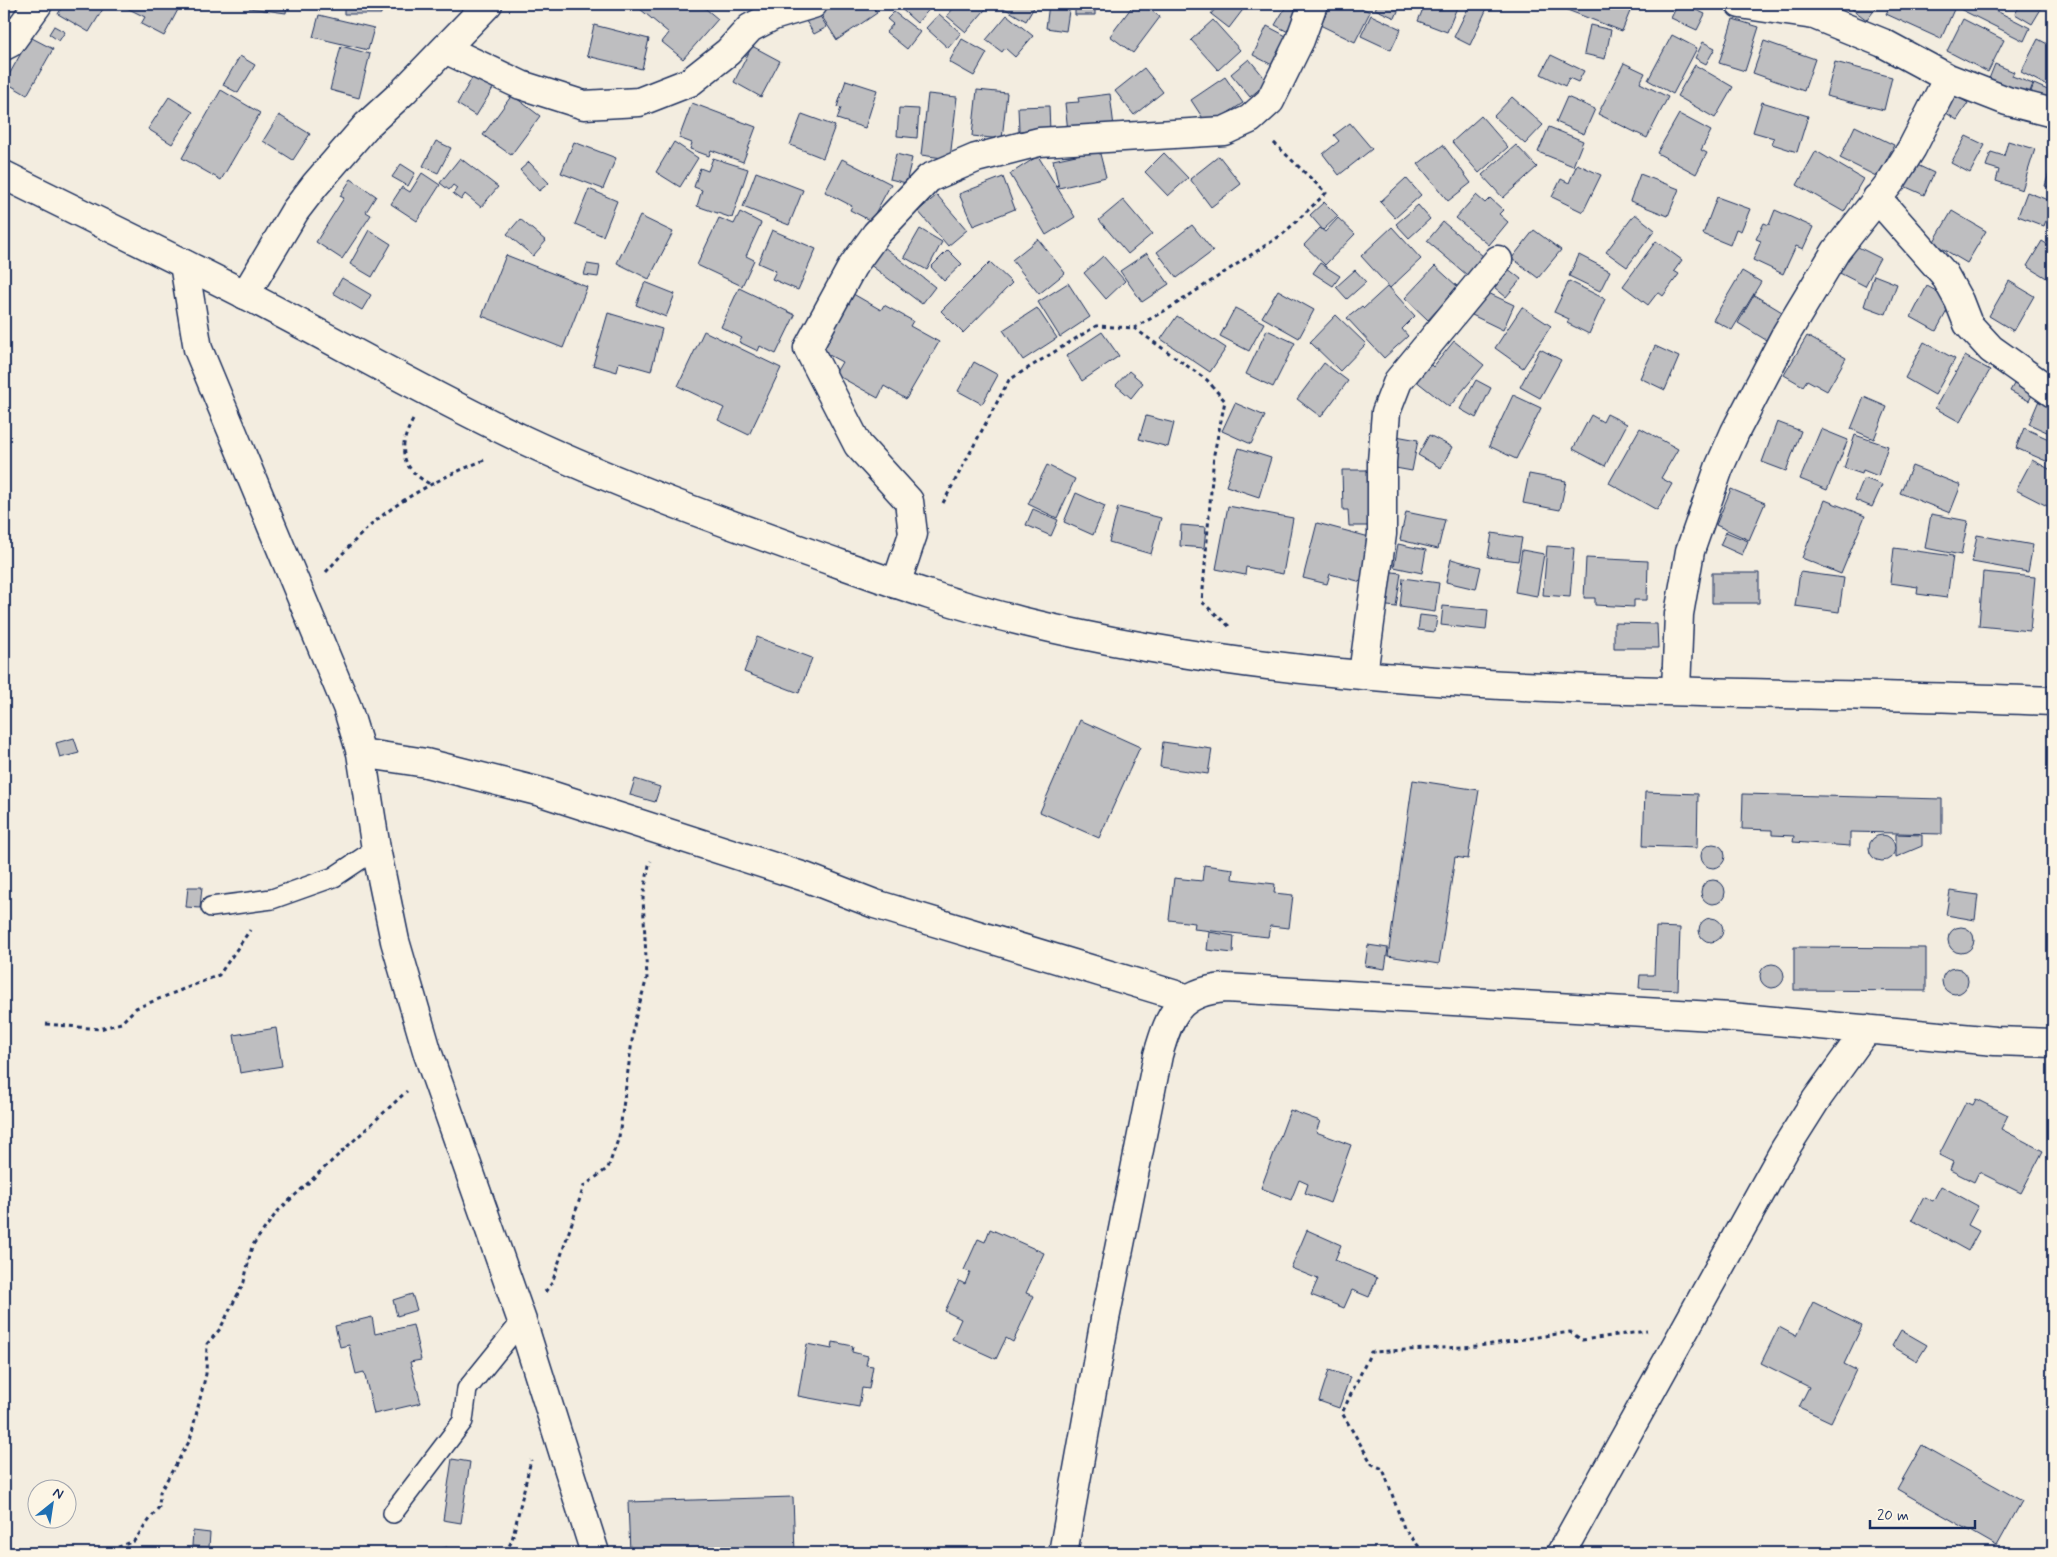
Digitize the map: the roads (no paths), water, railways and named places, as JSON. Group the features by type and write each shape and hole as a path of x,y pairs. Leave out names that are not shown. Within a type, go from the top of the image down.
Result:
{"street":[{"path":"4,46 10,43 38,4"},
{"path":"245,295 295,211 315,185 366,125 445,49 488,4"},
{"path":"445,49 521,85 584,105 639,102 690,82 728,52 750,28 773,16 813,4"},
{"path":"896,584 914,534 909,501 858,445 808,348 852,267 876,234 930,178 976,158 1039,142 1224,131 1250,119 1270,101 1300,40 1313,4"},
{"path":"1740,4 1814,15 1883,43 1948,78 2007,101 2053,113"},
{"path":"1676,690 1679,614 1690,551 1718,468 1786,334 1836,251 1877,198 1912,148 1948,78"},
{"path":"4,175 245,295 429,393 529,442 740,528 938,599 1022,622 1122,642 1250,662 1363,674 1555,688 2053,701"},
{"path":"1877,198 1944,274 1959,301 1968,324 1991,349 2053,393"},
{"path":"1363,674 1382,534 1382,462 1386,412 1398,381 1498,260"},
{"path":"184,264 198,350 347,707 361,754 376,849 395,940 428,1054 522,1321 595,1553"},
{"path":"361,754 426,763 541,792 804,877 875,904 1186,998"},
{"path":"1063,1553 1105,1319 1158,1055 1166,1027 1175,1010 1186,998 1205,989 1225,988 1731,1017 1996,1041 2053,1043"},
{"path":"1561,1553 1785,1149 1816,1100 1867,1029"}],"lane":[{"path":"212,907 272,899 334,877 376,849"},
{"path":"393,1513 463,1420 467,1388 522,1321"}]}
